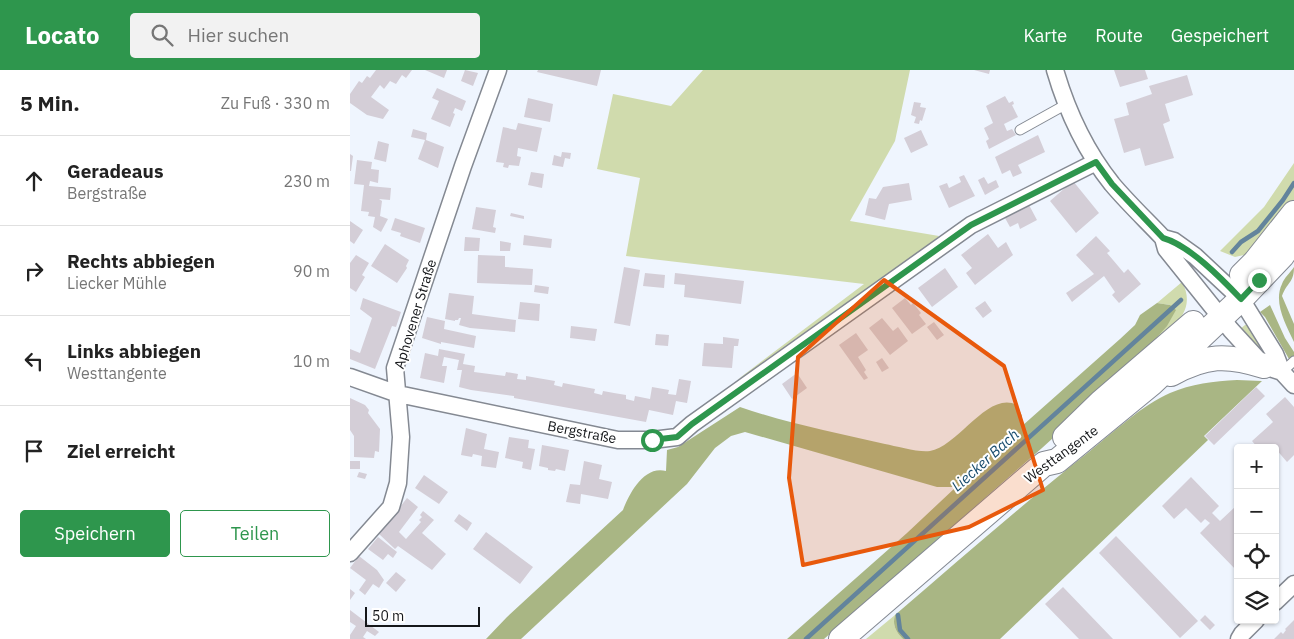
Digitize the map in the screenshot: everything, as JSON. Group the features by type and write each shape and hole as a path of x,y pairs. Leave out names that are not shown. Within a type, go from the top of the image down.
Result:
{"main road":[{"path":"1236,293 1255,262 1294,213"},
{"path":"1044,464 1049,452 1101,402 1172,342 1216,312 1236,293 1282,256 1294,239"},
{"name":"Westtangente","path":"841,639 1044,464 1057,461 1152,384 1216,312"},
{"path":"1152,384 1184,367 1215,358 1241,359 1273,369"}],"street":[{"name":"Aphovener Straße","path":"350,552 391,507 398,483 401,437 395,368 463,166 498,70"},
{"path":"1054,70 1078,132 1112,184 1163,238 1166,249 1200,289 1216,312 1273,369 1294,385"},
{"name":"Bergstraße","path":"350,377 398,394 618,440 652,440 677,437 971,225 1096,162"},
{"path":"1163,238 1174,241 1188,251 1236,293 1274,354 1273,369"},
{"path":"1279,598 1294,584"},
{"path":"1238,639 1252,624"}],"lane":[{"path":"1020,130 1066,105"},
{"path":"1273,369 1294,361"}],"highlighted area":[{"path":"884,280 1004,366 1043,490 969,527 803,565 789,478 798,357"}],"green space":[{"path":"703,70 910,70 895,141 850,221 939,236 871,295 808,337 737,380 864,284 626,256 640,178 597,169 613,94 671,106"},
{"path":"1294,163 1294,201 1258,247 1244,255 1235,257 1220,251 1264,207"},
{"path":"1294,267 1292,280 1282,296 1294,324 1294,342 1287,328 1279,298 1283,282"},
{"path":"1182,282 1187,303 1184,312 1172,328 1146,348 1155,338 1170,305 1157,303"},
{"path":"1157,303 1170,305 1176,310 1167,326 1128,370 824,639 787,639 956,487 937,487 745,432 731,436 715,448 687,484 521,639 486,639 507,617 623,510 633,489 644,476 658,470 666,471 667,450 678,447 740,407 830,432 908,449 930,451 952,440 984,412 995,405 1006,402 1017,405 1022,416 1022,426 1135,325 1140,315"},
{"path":"1270,305 1285,338 1294,352 1294,362 1289,359 1265,317 1260,312"},
{"path":"1247,325 1278,363 1273,366 1239,330"},
{"path":"1237,380 1262,381 1204,436 1208,440 1000,639 903,639 898,634 894,625 895,615 1118,427 1149,404 1170,393 1186,387"},
{"path":"895,615 895,628 903,639 866,639"}],"building":[{"path":"376,70 412,70 406,78 402,75 396,84 390,81 384,89 380,85 371,97 389,110 383,119 367,115 350,103 350,94 359,81 362,83 367,76 370,78"},
{"path":"425,70 447,70 444,78"},
{"path":"465,70 478,73 473,86 461,81"},
{"path":"538,70 601,70 597,86 537,72"},
{"path":"974,70 990,70 989,74"},
{"path":"1114,70 1145,70 1148,79 1120,87"},
{"path":"1187,75 1193,95 1165,104 1170,121 1163,124 1174,158 1145,166 1140,148 1124,153 1114,119 1129,115 1126,103 1152,94 1149,86"},
{"path":"437,88 466,101 462,111 455,108 453,113 455,114 450,127 431,119 439,101 432,98"},
{"path":"1005,96 1009,103 1013,101 1014,104 1012,105 1018,117 1004,124 1007,131 1012,129 1016,135 989,149 986,141 989,139 984,128 993,123 986,106"},
{"path":"528,98 553,104 550,122 524,117"},
{"path":"914,102 921,103 920,107 926,108 922,121 920,120 919,124 914,123 916,117 911,115"},
{"path":"518,123 542,128 537,152 518,148 517,156 521,157 519,166 509,165 508,168 503,167 504,163 496,162 503,127 516,130"},
{"path":"413,129 427,133 426,140 444,147 438,168 418,159 425,140 411,137"},
{"path":"921,130 928,145 911,153 904,138"},
{"path":"1038,135 1045,152 1018,165 1022,173 1013,177 1010,170 1002,174 995,157"},
{"path":"378,141 389,144 386,162 374,159"},
{"path":"562,152 571,153 570,159 565,158 563,167 552,165 554,155 561,157"},
{"path":"350,154 353,156 351,171 350,171"},
{"path":"357,160 372,162 371,169 379,170 378,183 370,181 369,186 391,188 390,200 379,199 382,201 380,216 388,219 381,232 373,227 375,217 368,216 369,212 361,211 364,185 354,184"},
{"path":"531,172 544,174 542,188 528,185"},
{"path":"964,175 975,196 949,208 939,186 947,183 949,188 961,182 959,177"},
{"path":"984,177 988,184 996,180 999,187 985,195 978,180"},
{"path":"1073,181 1099,213 1076,233 1050,201"},
{"path":"909,183 912,200 889,204 885,220 865,215 869,198 876,199 883,187"},
{"path":"1029,205 1037,220 1020,229 1018,223 1010,227 1005,218"},
{"path":"476,207 496,210 493,227 496,228 495,233 472,229"},
{"path":"511,213 524,216 524,219 510,216"},
{"path":"395,218 425,228 420,243 400,236 401,233 391,230"},
{"path":"350,221 363,230 354,244 350,241"},
{"path":"988,234 998,248 1006,242 1013,255 975,285 966,273 972,268 961,255"},
{"path":"524,235 552,239 551,248 523,245"},
{"path":"1096,236 1110,251 1107,253 1124,273 1128,269 1141,284 1119,303 1112,295 1115,292 1104,276 1072,302 1066,293 1094,274 1076,255"},
{"path":"465,237 480,238 479,251 464,251"},
{"path":"500,241 511,243 510,251 500,251"},
{"path":"385,244 409,260 407,268 397,283 371,266"},
{"path":"356,255 369,263 362,275 365,277 356,292 350,288 350,263"},
{"path":"478,255 505,256 505,267 533,269 532,285 477,283"},
{"path":"624,267 640,270 630,326 614,323"},
{"path":"945,268 958,287 932,307 918,288"},
{"path":"645,273 665,275 664,288 643,286"},
{"path":"675,273 744,281 741,304 684,297 685,285 674,284"},
{"path":"535,285 549,287 548,294 534,292"},
{"path":"449,293 474,296 472,314 516,320 515,332 470,328 459,325 461,318 455,321 445,319"},
{"path":"363,298 401,312 396,327 392,326 375,369 350,359 350,349 360,353 372,318 360,309"},
{"path":"905,298 911,305 913,303 921,313 919,315 926,324 912,334 892,308"},
{"path":"985,301 992,311 983,318 975,308"},
{"path":"520,302 540,304 539,321 518,319"},
{"path":"427,317 445,321 444,329 476,336 474,348 441,342 441,344 422,338"},
{"path":"882,318 893,331 898,327 908,341 890,355 869,328"},
{"path":"934,322 944,335 937,340 927,327"},
{"path":"571,326 597,329 595,341 570,338"},
{"path":"856,333 868,350 858,357 866,370 864,372 868,378 864,380 839,345"},
{"path":"656,334 669,335 668,346 655,345"},
{"path":"723,337 739,339 738,346 734,346 732,368 702,366 704,343 723,344"},
{"path":"439,349 465,354 463,364 475,366 474,372 505,376 506,372 518,374 517,379 526,380 526,376 555,381 554,385 562,387 563,383 595,389 594,393 602,395 603,391 626,395 626,399 634,401 635,396 650,399 652,387 669,390 668,394 676,395 679,379 691,381 687,403 676,401 673,415 649,410 646,422 459,387 462,370 457,370 459,360 444,357 442,366 447,366 444,383 420,378 425,353 438,356"},
{"path":"882,358 889,368 882,372 876,362"},
{"path":"797,373 807,388 792,399 782,384"},
{"path":"1256,387 1265,396 1214,445 1205,436"},
{"path":"1285,397 1294,407 1294,455 1287,462 1279,453 1279,444 1255,444 1252,441 1273,422 1266,414"},
{"path":"350,398 365,405 369,410 368,413 380,429 379,452 375,451 374,458 354,457 354,436 350,430"},
{"path":"466,428 487,434 484,449 499,452 496,468 481,466 482,456 473,454 472,457 461,455"},
{"path":"509,437 529,440 528,448 535,449 531,470 522,468 523,462 505,458"},
{"path":"542,445 569,450 565,471 548,470 548,468 539,466"},
{"path":"350,461 360,461 360,469 350,469"},
{"path":"584,461 602,465 599,479 612,482 608,499 581,494 580,504 566,502 570,484 580,485"},
{"path":"359,472 367,474 365,479 357,477"},
{"path":"424,475 448,492 439,504 415,488"},
{"path":"1191,477 1219,506 1212,513 1220,521 1234,508 1234,568 1200,533 1210,523 1205,519 1201,523 1186,508 1174,519 1162,506"},
{"path":"407,498 418,507 399,532 406,539 421,522 419,520 422,517 420,515 423,511 434,520 422,533 446,554 432,570 398,546 395,549 379,534"},
{"path":"459,514 472,523 467,531 454,521"},
{"path":"486,532 533,567 520,584 473,549"},
{"path":"1116,536 1198,621 1180,638 1099,553"},
{"path":"378,537 397,552 393,558 388,554 383,560 368,549"},
{"path":"359,556 377,570 384,580 379,588 373,584 365,595 359,590 366,580 350,568"},
{"path":"396,572 406,580 396,592 386,583"},
{"path":"1063,587 1113,639 1079,639 1045,604"},
{"path":"350,589 355,593 350,600"},
{"path":"350,610 379,632 375,636 367,631 363,637 366,639 350,639 350,635 356,626 350,622"},
{"path":"1205,615 1215,625 1210,630 1200,620"},
{"path":"1294,620 1294,639 1274,639 1281,632 1283,634 1285,629"}],"waterway":[{"name":"Liecker Bach","path":"1232,252 1241,242 1258,231 1294,183"},
{"name":"Liecker Bach","path":"806,639 1181,300"},
{"path":"898,615 900,630 908,639"}],"route":[{"path":"652,440 677,437 692,424 971,225 1096,162 1112,184 1163,238 1174,241 1195,256 1241,299 1259,280"}]}
